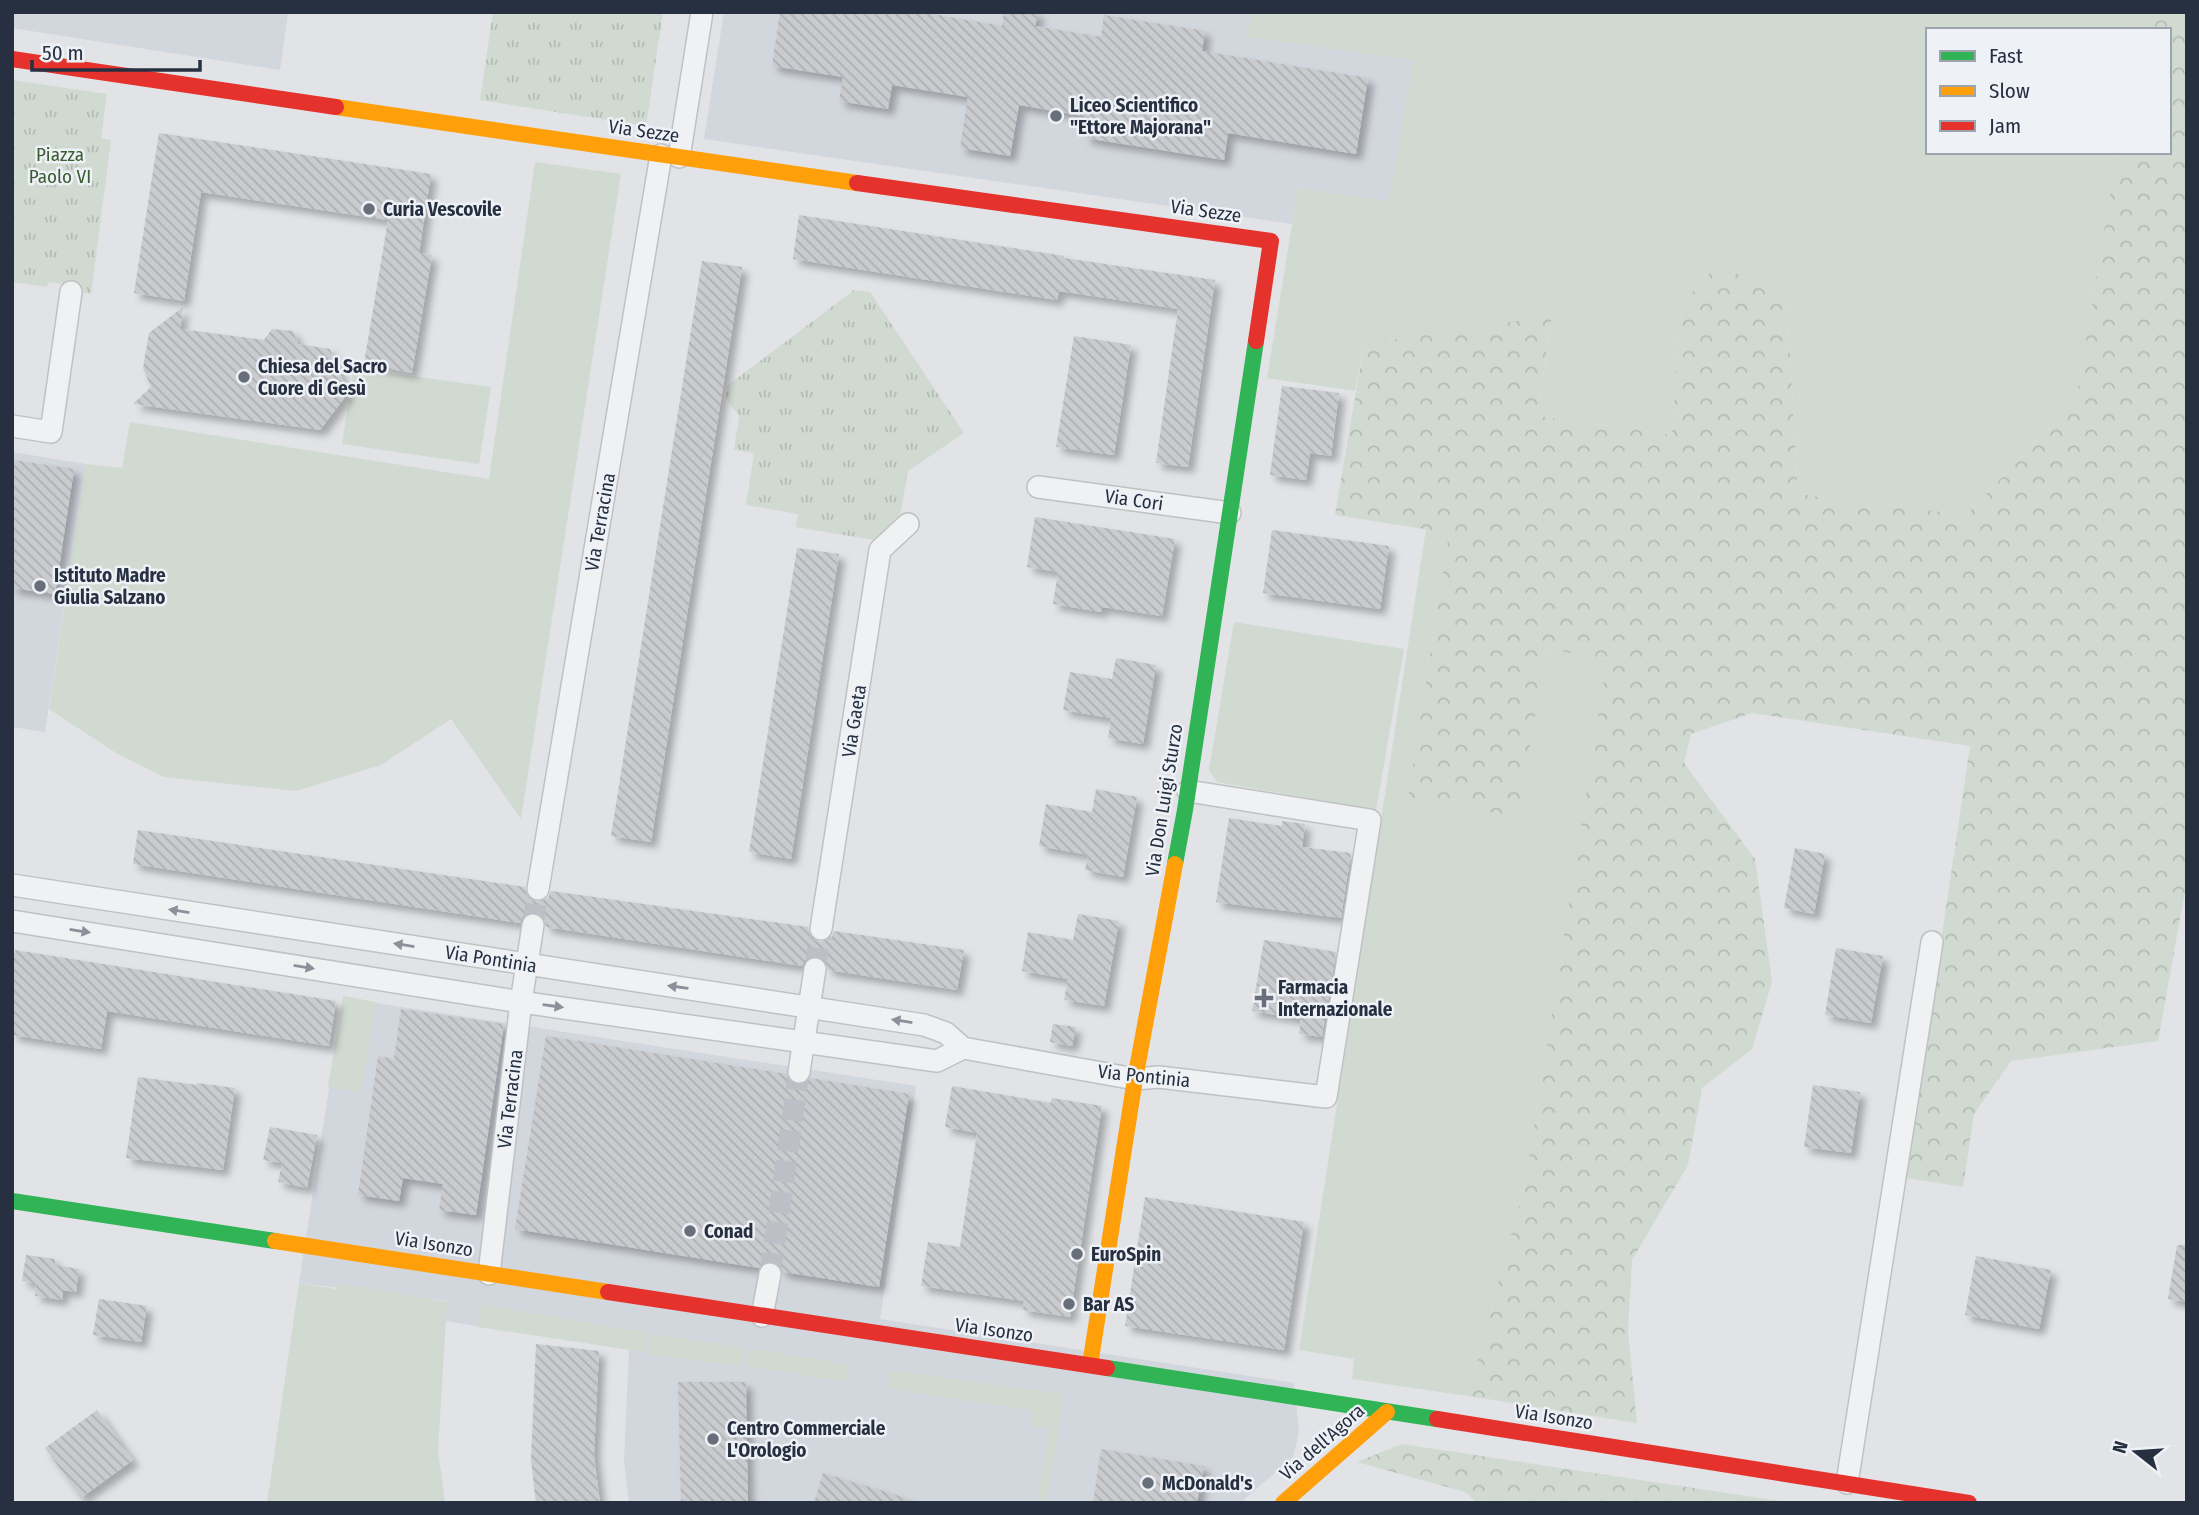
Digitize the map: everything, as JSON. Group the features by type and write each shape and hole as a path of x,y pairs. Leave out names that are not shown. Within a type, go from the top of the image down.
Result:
{"street":[{"name":"Via Terracina","path":"538,889 670,156 702,12"},
{"name":"Via Sezze","path":"12,59 1271,241"},
{"name":"Via Don Luigi Sturzo","path":"1090,1365 1135,1079 1188,791 1271,241"},
{"path":"12,425 51,432 71,292"},
{"name":"Via Cori","path":"1038,487 1230,513"},
{"name":"Via Gaeta","path":"821,929 880,550 908,524"},
{"name":"Via Pontinia","path":"12,885 924,1025 946,1032 963,1048 1135,1079 1159,1077 1326,1097 1370,820 1188,791"},
{"name":"Via Pontinia","path":"12,921 521,1002 937,1061 963,1048"},
{"name":"Via Terracina","path":"489,1274 521,1002 533,925"},
{"path":"1847,1483 1932,943"},
{"path":"799,1072 816,968"},
{"name":"Via Isonzo","path":"12,1201 1090,1365 1969,1503"},
{"path":"762,1316 770,1274"},
{"name":"Via dell'Agora","path":"1283,1503 1387,1412"}],"shaded area":[{"path":"12,12 288,12 280,70 12,28"},
{"name":"Liceo Scientifico \"Ettore Majorana\"","path":"724,12 1251,12 1247,37 1413,60 1389,201 1298,188 1292,224 704,139"},
{"name":"Istituto Madre Giulia Salzano","path":"12,452 86,464 45,732 12,727"},
{"path":"343,998 916,1086 880,1319 1294,1383 1299,1432 1293,1457 1240,1503 629,1503 624,1461 629,1350 446,1321 446,1301 299,1283"}],"green space":[{"path":"493,12 663,12 646,126 480,100"},
{"path":"1251,12 2141,12 2138,28 1926,28 1926,154 2117,154 2076,400 1966,515 1798,494 1787,303 1681,305 1672,435 1537,416 1552,317 1364,344 1355,391 1267,378 1298,188 1389,201 1413,60 1247,37"},
{"path":"2141,12 2187,12 2187,880 2158,1041 2011,1061 1974,1114 1963,1187 1906,1178 1970,746 1752,713 1691,734 1684,763 1755,859 1772,982 1752,1049 1702,1088 1688,1165 1632,1260 1628,1330 1637,1423 1468,1396 1526,1179 1607,659 1547,649 1517,817 1408,797 1449,533 1335,515 1364,344 1552,316 1537,416 1672,435 1681,305 1719,263 1787,303 1798,494 1966,515 2076,400 2117,154 2171,154 2171,28 2138,28"},
{"name":"Piazza Paolo VI","path":"12,80 107,94 101,138 111,140 91,294 82,293 82,286 48,282 47,287 12,282"},
{"path":"535,162 621,174 521,819 451,719 381,765 296,791 164,777 116,753 49,709 86,464 122,468 130,422 489,479"},
{"path":"854,290 870,292 964,433 908,471 900,515 874,540 796,527 798,514 746,505 754,453 734,450 739,416 726,399 727,386"},
{"path":"354,368 491,387 479,464 342,444"},
{"path":"1426,529 1449,533 1408,797 1517,816 1547,649 1608,659 1526,1179 1468,1396 1352,1379 1354,1359 1299,1350"},
{"path":"1234,622 1404,649 1376,810 1217,782 1209,770"},
{"path":"343,996 376,1002 361,1093 328,1087"},
{"path":"299,1283 336,1289 340,1283 447,1302 438,1450 445,1503 267,1503"},
{"path":"480,1304 647,1333 645,1352 477,1327"},
{"path":"650,1334 743,1347 742,1367 649,1354"},
{"path":"748,1348 848,1364 845,1382 748,1366"},
{"path":"890,1370 1064,1394 1047,1503 1037,1503 1049,1428 1030,1426 1032,1410 887,1389"},
{"path":"1402,1444 1780,1501 1478,1503 1465,1492 1357,1462"}],"building":[{"path":"780,12 921,12 1002,26 1004,12 1038,12 1035,26 1101,37 1104,15 1205,31 1202,51 1368,78 1356,154 1228,133 1224,160 1085,138 1089,117 1019,105 1010,156 960,148 968,97 892,85 888,109 839,101 843,77 772,66"},
{"name":"Curia Vescovile","path":"159,133 431,174 419,253 432,255 412,373 364,364 388,220 201,192 184,301 134,293"},
{"path":"799,215 1215,280 1188,467 1156,463 1178,309 1059,291 1057,300 793,259"},
{"path":"702,261 742,267 651,842 611,836"},
{"name":"Chiesa del Sacro Cuore di Gesù","path":"183,307 180,329 264,340 272,329 293,331 298,344 330,349 348,393 320,430 133,404 151,387 143,368 149,333"},
{"path":"1074,336 1131,345 1114,455 1056,447"},
{"path":"1282,386 1339,393 1331,456 1310,453 1306,480 1270,475"},
{"path":"12,460 74,469 55,594 12,588"},
{"path":"1035,517 1175,539 1162,616 1102,607 1101,612 1053,604 1058,572 1027,567"},
{"path":"1272,530 1389,546 1380,609 1263,593"},
{"path":"797,548 839,554 791,859 749,852"},
{"path":"1116,658 1156,665 1143,744 1108,738 1111,718 1063,710 1070,672 1112,679"},
{"path":"1096,789 1137,797 1123,877 1085,870 1088,855 1039,846 1046,804 1092,812"},
{"path":"1229,818 1282,826 1282,821 1305,824 1302,847 1351,853 1341,918 1216,902"},
{"path":"138,830 525,887 529,899 537,902 548,898 551,891 808,927 812,939 820,942 831,938 834,931 964,950 957,990 828,970 824,959 816,956 805,960 802,966 546,927 542,915 534,912 523,916 520,923 133,864"},
{"path":"1795,848 1825,854 1814,914 1784,908"},
{"path":"1078,914 1119,921 1104,1006 1064,1000 1068,979 1022,971 1028,932 1073,940"},
{"path":"1264,940 1336,952 1322,1037 1299,1034 1301,1019 1252,1011"},
{"path":"1836,948 1883,956 1871,1023 1825,1015"},
{"path":"15,950 336,1001 329,1046 107,1011 101,1049 12,1035 12,964"},
{"path":"401,1009 504,1024 476,1215 439,1210 443,1184 403,1178 399,1201 358,1195 378,1056 394,1059"},
{"path":"1053,1024 1076,1027 1072,1046 1050,1042"},
{"path":"546,1036 786,1074 790,1082 796,1085 804,1084 810,1078 909,1094 879,1287 783,1272 779,1265 772,1261 765,1262 759,1268 515,1229"},
{"path":"138,1077 235,1088 223,1170 126,1158"},
{"path":"1813,1085 1860,1092 1851,1153 1804,1147"},
{"path":"952,1086 1051,1103 1052,1098 1102,1106 1070,1317 1023,1310 1024,1301 921,1286 928,1242 960,1247 977,1133 945,1127"},
{"path":"270,1127 317,1135 307,1188 278,1182 282,1163 263,1160"},
{"path":"1145,1197 1304,1222 1284,1350 1125,1326"},
{"path":"2177,1245 2187,1245 2187,1302 2168,1299"},
{"path":"26,1255 55,1259 55,1265 79,1269 76,1292 63,1290 62,1300 35,1296 36,1283 22,1281"},
{"path":"1976,1256 2051,1270 2039,1329 1965,1315"},
{"path":"99,1299 147,1306 141,1342 93,1335"},
{"path":"536,1344 599,1351 594,1455 600,1503 536,1503 531,1459"},
{"name":"Centro Commerciale L'Orologio","path":"678,1382 746,1382 748,1503 681,1503"},
{"path":"97,1410 133,1460 81,1498 45,1448"},
{"name":"McDonald's","path":"1101,1449 1204,1466 1197,1503 1093,1503"},
{"name":"Centro Commerciale L'Orologio","path":"823,1473 906,1498 905,1503 814,1503"}],"tunnel":[{"path":"533,925 538,889"},
{"path":"815,969 821,929"},
{"path":"770,1274 799,1072"}],"traffic: fast":[{"path":"1175,864 1256,341"},
{"path":"12,1201 275,1241"},
{"path":"1107,1368 1437,1419"}],"traffic: slow":[{"path":"336,107 857,183"},
{"path":"1090,1365 1135,1079 1175,864"},
{"path":"275,1241 608,1292"},
{"path":"1283,1503 1387,1412"}],"traffic: jam":[{"path":"12,59 336,107"},
{"path":"857,183 1271,241 1256,341"},
{"path":"608,1292 1107,1368"},
{"path":"1437,1419 1969,1503"}],"place":[{"name":"Liceo Scientifico \"Ettore Majorana\"","path":"1056,116"},
{"name":"Curia Vescovile","path":"369,209"},
{"name":"Chiesa del Sacro Cuore di Gesù","path":"244,377"},
{"name":"Istituto Madre Giulia Salzano","path":"40,586"},
{"name":"Farmacia Internazionale","path":"1264,998"},
{"name":"Conad","path":"690,1231"},
{"name":"EuroSpin","path":"1077,1254"},
{"name":"Bar AS","path":"1069,1304"},
{"name":"Centro Commerciale L'Orologio","path":"713,1439"},
{"name":"McDonald's","path":"1148,1483"}]}
